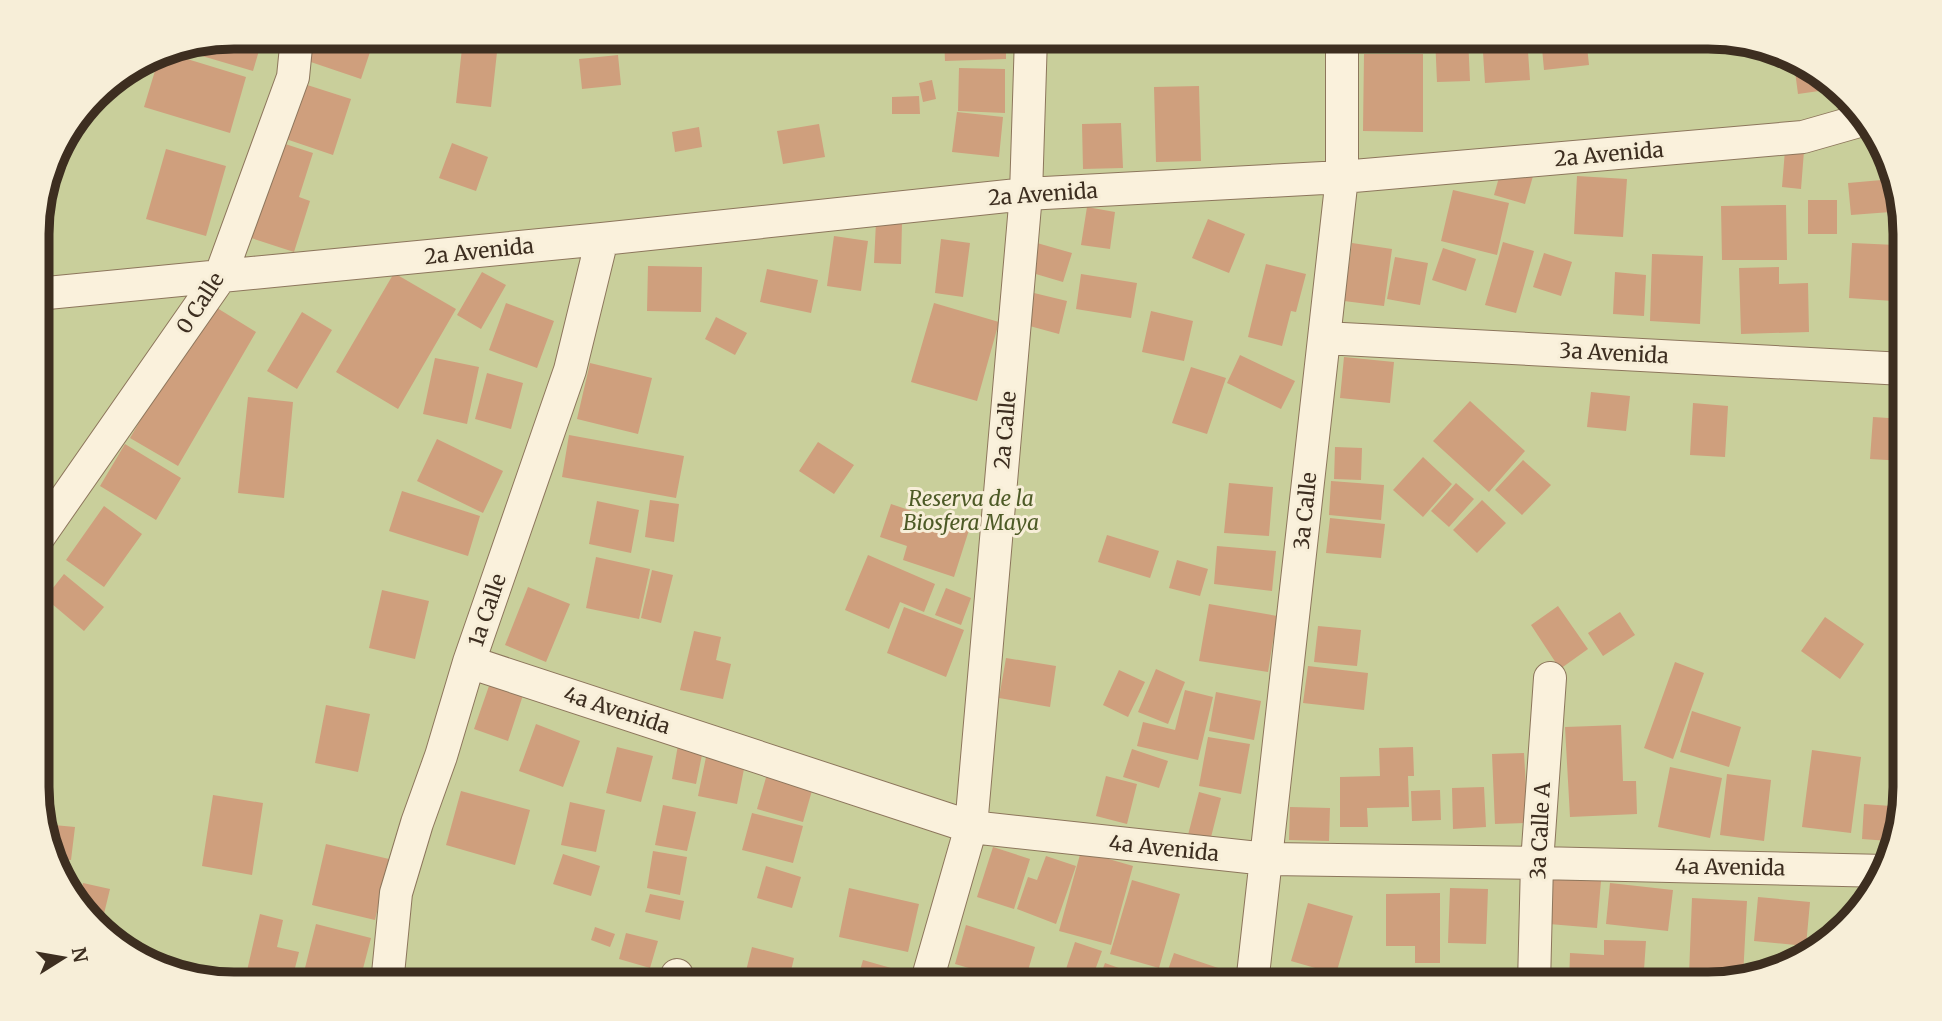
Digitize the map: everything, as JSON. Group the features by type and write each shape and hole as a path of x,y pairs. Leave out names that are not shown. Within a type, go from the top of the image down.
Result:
{"street":[{"name":"0 Calle","path":"49,522 220,277 293,76 296,49"},
{"name":"2a Calle","path":"929,972 971,827 1026,194 1031,49"},
{"name":"3a Calle","path":"1254,972 1342,177 1342,49"},
{"name":"2a Avenida","path":"49,293 1026,194 1342,177 1803,137 1856,122"},
{"name":"1a Calle","path":"388,972 396,893 469,662 570,370 602,239"},
{"name":"3a Avenida","path":"1324,338 1893,368"},
{"name":"4a Avenida","path":"469,662 971,827 1268,859 1873,871"},
{"name":"3a Calle A","path":"1534,972 1537,863 1550,678"}],"green space":[{"name":"Reserva de la Biosfera Maya","path":"222,49 1720,49 1768,59 1790,68 1830,95 1855,121 1879,163 1891,210 1893,799 1883,847 1874,869 1847,909 1811,941 1768,962 1720,972 234,972 186,966 152,953 112,926 87,900 63,858 51,811 49,222 59,174 68,152 87,121 103,103 131,80 163,63"}],"building":[{"path":"222,49 259,49 253,71 195,54"},
{"path":"302,49 371,49 361,79 299,58"},
{"path":"462,49 497,49 491,107 456,103"},
{"path":"944,49 1006,49 1006,59 945,61"},
{"path":"1102,49 1124,49 1124,53 1102,52"},
{"path":"1436,49 1469,49 1470,81 1437,82"},
{"path":"1483,49 1528,49 1530,80 1485,83"},
{"path":"1542,49 1587,49 1589,65 1544,70"},
{"path":"1364,54 1423,54 1423,132 1363,131"},
{"path":"618,55 621,85 582,89 579,59"},
{"path":"181,57 246,77 230,133 144,107 156,66 174,59"},
{"path":"959,68 1005,69 1005,113 958,111"},
{"path":"1795,71 1824,90 1798,94"},
{"path":"932,80 936,99 923,102 919,83"},
{"path":"301,83 351,99 333,155 283,138"},
{"path":"1199,86 1201,161 1156,162 1154,87"},
{"path":"919,96 920,114 892,114 892,97"},
{"path":"957,112 1003,117 999,157 952,152"},
{"path":"1121,123 1123,168 1083,169 1082,124"},
{"path":"819,124 825,157 783,164 777,131"},
{"path":"699,127 702,147 675,152 672,132"},
{"path":"279,142 313,153 299,197 310,201 294,252 248,237"},
{"path":"452,143 488,157 476,191 439,178"},
{"path":"166,149 226,166 206,236 146,219"},
{"path":"1785,150 1804,151 1801,189 1782,187"},
{"path":"1502,167 1533,176 1525,204 1494,195"},
{"path":"1577,176 1627,179 1623,237 1574,234"},
{"path":"1885,180 1891,212 1851,215 1848,183"},
{"path":"1453,190 1509,203 1497,255 1441,241"},
{"path":"1808,200 1837,200 1837,234 1808,234"},
{"path":"1786,205 1787,260 1722,260 1721,206"},
{"path":"1087,207 1115,212 1110,249 1081,245"},
{"path":"1208,219 1245,234 1229,273 1192,258"},
{"path":"876,222 902,223 901,264 874,263"},
{"path":"834,236 868,241 861,291 827,286"},
{"path":"941,239 970,243 963,297 935,293"},
{"path":"1503,242 1534,251 1516,313 1485,305"},
{"path":"1037,243 1072,253 1063,282 1029,272"},
{"path":"1352,243 1392,249 1384,306 1344,301"},
{"path":"1852,243 1893,245 1893,301 1849,298"},
{"path":"1443,248 1476,259 1466,291 1432,280"},
{"path":"1544,253 1572,262 1561,296 1533,287"},
{"path":"1652,254 1703,256 1700,324 1650,321"},
{"path":"1395,257 1428,263 1420,305 1387,299"},
{"path":"1266,264 1306,274 1296,312 1291,311 1282,346 1248,337"},
{"path":"648,266 702,267 701,312 647,311"},
{"path":"1779,267 1779,284 1808,283 1809,332 1741,334 1739,268"},
{"path":"767,269 818,280 811,313 760,302"},
{"path":"482,272 506,285 481,329 457,315"},
{"path":"1615,272 1646,275 1644,316 1613,314"},
{"path":"394,273 456,309 398,409 336,372"},
{"path":"1081,274 1137,283 1131,318 1076,309"},
{"path":"1034,293 1067,301 1059,334 1026,325"},
{"path":"209,303 256,332 178,466 130,438"},
{"path":"506,303 554,321 537,368 489,350"},
{"path":"934,303 999,322 977,401 911,382"},
{"path":"1151,311 1193,321 1184,361 1142,352"},
{"path":"302,312 332,330 297,389 267,371"},
{"path":"716,317 747,333 735,355 705,339"},
{"path":"1240,355 1295,381 1281,409 1227,383"},
{"path":"1344,357 1394,362 1390,403 1340,398"},
{"path":"435,358 479,367 467,424 423,414"},
{"path":"590,363 652,378 638,434 577,419"},
{"path":"1191,367 1226,378 1207,434 1172,423"},
{"path":"487,373 523,383 511,429 475,419"},
{"path":"1591,392 1630,396 1626,431 1587,427"},
{"path":"248,397 293,402 284,498 238,493"},
{"path":"1470,401 1525,451 1489,492 1433,441"},
{"path":"1693,403 1728,406 1725,457 1690,455"},
{"path":"1873,417 1893,418 1893,460 1870,459"},
{"path":"569,435 684,456 676,498 562,477"},
{"path":"437,439 503,471 483,513 417,481"},
{"path":"818,442 854,465 834,494 799,471"},
{"path":"125,444 181,478 156,520 100,486"},
{"path":"1335,447 1362,448 1361,480 1334,479"},
{"path":"1423,457 1452,484 1423,517 1393,490"},
{"path":"1523,460 1551,485 1522,515 1495,490"},
{"path":"1331,481 1384,485 1381,520 1329,515"},
{"path":"1229,483 1273,487 1269,536 1224,533"},
{"path":"1456,483 1474,499 1449,527 1431,511"},
{"path":"402,491 480,516 468,556 389,531"},
{"path":"650,500 679,504 674,542 645,537"},
{"path":"1482,500 1506,523 1477,553 1453,530"},
{"path":"597,501 639,510 631,553 589,544"},
{"path":"891,504 969,530 954,577 903,560 907,546 880,537"},
{"path":"104,506 142,534 104,587 66,560"},
{"path":"1330,518 1385,524 1381,558 1326,553"},
{"path":"1107,535 1159,551 1150,578 1098,562"},
{"path":"1217,546 1276,551 1272,591 1214,584"},
{"path":"868,555 935,584 924,612 900,602 889,629 845,610"},
{"path":"596,557 650,569 639,619 586,608"},
{"path":"1177,560 1208,569 1200,596 1169,588"},
{"path":"652,570 673,575 661,623 641,618"},
{"path":"64,574 104,607 84,631 49,601 49,593"},
{"path":"1892,582 1893,632 1891,632"},
{"path":"528,587 570,604 546,662 505,645"},
{"path":"946,588 971,598 961,625 935,615"},
{"path":"382,590 429,601 415,659 369,648"},
{"path":"1209,604 1277,616 1268,672 1199,661"},
{"path":"1558,606 1588,649 1560,669 1531,625"},
{"path":"904,607 964,630 946,677 887,653"},
{"path":"1620,612 1635,635 1603,656 1588,633"},
{"path":"1825,617 1864,644 1840,679 1801,651"},
{"path":"1318,626 1361,630 1357,666 1314,662"},
{"path":"694,631 721,637 716,660 731,664 723,699 680,690"},
{"path":"1891,638 1893,679 1890,679"},
{"path":"1006,658 1056,666 1050,707 999,698"},
{"path":"1675,662 1704,673 1673,759 1644,748"},
{"path":"1308,666 1368,673 1364,710 1303,703"},
{"path":"1156,669 1185,682 1168,724 1138,712"},
{"path":"1119,670 1145,682 1128,717 1103,705"},
{"path":"490,683 523,695 508,741 474,729"},
{"path":"1185,690 1213,697 1198,760 1137,746 1143,722 1175,730"},
{"path":"1216,692 1261,701 1254,740 1209,731"},
{"path":"326,705 370,714 358,772 315,763"},
{"path":"1692,711 1741,727 1729,767 1680,752"},
{"path":"536,724 580,741 563,787 519,771"},
{"path":"1621,725 1623,781 1636,781 1637,814 1570,817 1565,727"},
{"path":"1208,737 1250,744 1241,794 1199,786"},
{"path":"678,745 703,750 696,784 672,779"},
{"path":"617,747 653,756 641,802 606,793"},
{"path":"1413,747 1414,776 1408,776 1409,807 1367,808 1368,827 1340,827 1340,777 1380,776 1379,748"},
{"path":"1132,749 1168,761 1159,788 1123,777"},
{"path":"1812,750 1861,757 1851,833 1802,827"},
{"path":"1524,753 1528,823 1495,824 1492,754"},
{"path":"706,757 745,764 737,804 698,796"},
{"path":"769,767 815,780 803,822 757,809"},
{"path":"1670,767 1722,778 1710,838 1658,827"},
{"path":"1727,774 1771,780 1764,841 1720,835"},
{"path":"1106,776 1137,784 1127,824 1096,816"},
{"path":"1484,787 1486,827 1453,829 1452,788"},
{"path":"1440,790 1441,820 1412,821 1411,791"},
{"path":"461,791 530,810 515,865 446,845"},
{"path":"1199,792 1221,798 1210,841 1188,835"},
{"path":"213,795 263,803 252,875 202,866"},
{"path":"570,802 605,810 596,852 561,845"},
{"path":"1864,804 1891,806 1885,841 1862,839"},
{"path":"663,805 696,812 687,851 655,845"},
{"path":"1290,807 1330,808 1329,841 1289,840"},
{"path":"752,813 803,826 793,863 742,850"},
{"path":"53,825 75,827 71,860 64,859"},
{"path":"326,844 389,859 375,920 312,905"},
{"path":"993,847 1030,859 1014,909 977,897"},
{"path":"653,851 687,857 680,895 647,888"},
{"path":"1081,851 1133,866 1111,945 1059,931"},
{"path":"563,854 600,866 591,896 553,884"},
{"path":"1046,856 1076,866 1056,924 1017,909 1028,877 1037,880"},
{"path":"766,866 801,877 792,908 757,898"},
{"path":"1552,878 1601,881 1597,928 1549,924"},
{"path":"1132,880 1180,894 1159,968 1110,954"},
{"path":"83,883 110,889 103,918 81,891"},
{"path":"1610,883 1673,890 1668,931 1606,924"},
{"path":"849,888 919,904 908,952 839,937"},
{"path":"1450,888 1488,889 1486,944 1448,943"},
{"path":"1440,893 1440,963 1415,963 1415,946 1386,946 1386,894"},
{"path":"650,894 684,901 680,920 645,912"},
{"path":"1758,897 1810,902 1806,944 1803,946 1754,941"},
{"path":"1692,898 1747,901 1743,968 1720,972 1689,972"},
{"path":"1308,903 1353,916 1337,972 1291,961"},
{"path":"260,914 283,920 277,947 299,952 294,972 247,972"},
{"path":"316,924 371,938 362,972 304,972"},
{"path":"966,925 1035,947 1028,972 983,972 955,964"},
{"path":"595,927 615,934 610,947 591,940"},
{"path":"626,933 658,941 650,968 619,959"},
{"path":"1604,940 1646,941 1644,972 1569,972 1570,953 1604,955"},
{"path":"1075,942 1102,951 1094,972 1065,972"},
{"path":"752,947 794,958 791,972 746,972"},
{"path":"1174,953 1230,972 1167,972"},
{"path":"863,960 905,972 860,972"},
{"path":"1105,963 1130,972 1102,972"}]}
